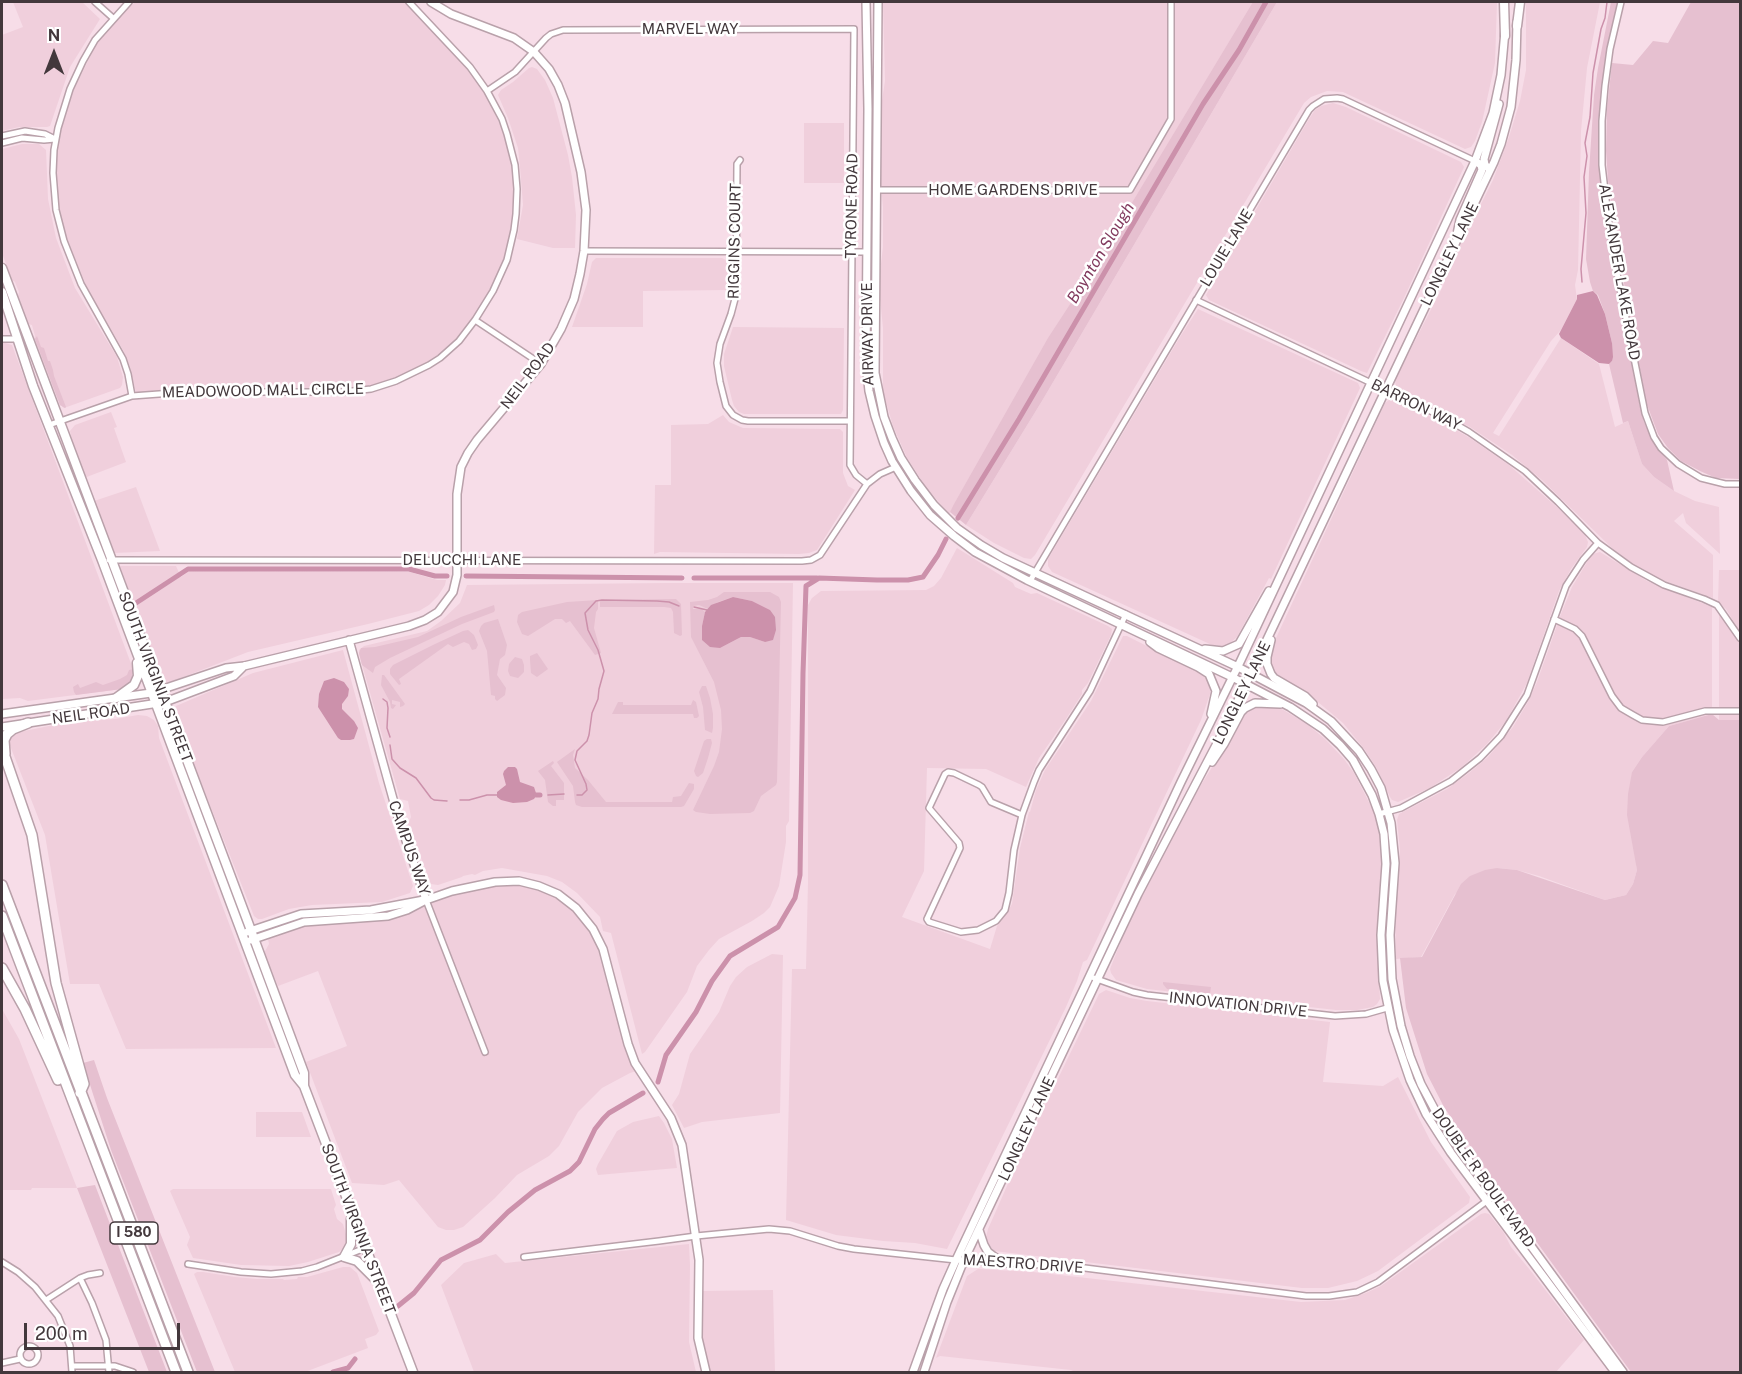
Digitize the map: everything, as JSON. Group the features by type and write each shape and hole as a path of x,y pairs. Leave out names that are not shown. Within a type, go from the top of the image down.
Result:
{"highway":[{"path":"28,723 7,734 3,752 32,835 56,983 84,1084 80,1093"},
{"name":"I 580","path":"2,885 188,1372"},
{"name":"I 580","path":"2,916 176,1372"},
{"path":"2,968 25,1009 56,1077 70,1097"}],"main road":[{"name":"NEIL ROAD","path":"2,714 161,691 221,669 244,666 409,626 432,617 443,607 453,592 457,575 457,494 461,467 477,440 541,364 554,343 570,310 577,288 584,251 586,210 584,185 565,103 554,76 534,52 514,38 447,12 431,2"},
{"name":"AIRWAY DRIVE","path":"866,2 867,375 880,431 896,467 930,515 983,556 1030,581 1239,681"},
{"name":"AIRWAY DRIVE","path":"878,2 875,374 884,417 902,458 934,506 957,528 981,545 1003,558 1244,670"},
{"path":"1505,2 1505,36"},
{"path":"1517,27 1519,2"},
{"name":"LONGLEY LANE","path":"914,1372 943,1289 956,1260 1204,735 1276,622 1490,169 1501,144 1511,106 1517,27"},
{"name":"LONGLEY LANE","path":"924,1372 947,1302 964,1260 1146,879 1204,770 1281,574 1475,161 1493,113 1501,75 1505,36"},
{"path":"1490,169 1485,165 1484,159 1498,113 1501,75"},
{"path":"1454,248 1460,220 1482,170 1481,165 1475,161"},
{"path":"875,314 872,295 872,259 867,252 871,246 872,208 876,190"},
{"name":"SOUTH VIRGINIA STREET","path":"2,268 59,422 136,654 304,1073 304,1086 412,1372"},
{"name":"SOUTH VIRGINIA STREET","path":"2,292 33,386 161,691 248,936"},
{"path":"896,467 903,470 921,496 934,506"},
{"path":"1184,642 1218,651 1234,647 1243,637 1274,582 1281,574"},
{"path":"1276,622 1267,657 1268,670 1274,678 1305,696 1320,713"},
{"path":"1144,636 1158,648 1204,670 1212,679 1216,691 1204,735"},
{"name":"CAMPUS WAY","path":"349,640 398,817 426,900"},
{"path":"116,698 131,688 136,681 136,654"},
{"name":"NEIL ROAD","path":"2,727 155,705 234,676 244,666"},
{"name":"DOUBLE R BOULEVARD","path":"1244,670 1306,703 1346,735 1365,760 1381,788 1394,841 1390,951 1395,997 1401,1026 1415,1070 1436,1112 1453,1139 1623,1372"},
{"name":"DOUBLE R BOULEVARD","path":"1239,681 1290,707 1316,724 1346,751 1368,785 1379,814 1386,854 1381,942 1383,981 1399,1051 1421,1103 1451,1153 1615,1372"},
{"path":"1204,770 1220,751 1240,712 1245,708 1255,703 1266,702 1290,707"},
{"path":"248,936 304,922 388,916 407,910 426,900 470,886 495,882 519,881 539,886 558,894 586,918 603,949 632,1056 643,1077 671,1118 684,1152 699,1260 698,1338 706,1372"},
{"path":"351,1212 351,1244 344,1257 360,1264 379,1284"},
{"path":"979,1230 988,1252 1006,1263"}],"street":[{"path":"95,2 113,18"},
{"path":"129,2 95,40 78,72 63,108 55,139 53,165 54,194 64,241 81,284 123,359 132,396"},
{"name":"MEADOWOOD MALL CIRCLE","path":"49,425 132,396 186,392 344,393 371,389 396,381 429,365 459,341 493,291 507,260 514,230 517,198 516,174 512,149 502,119 487,91 470,67 409,2"},
{"name":"HOME GARDENS DRIVE","path":"876,190 1130,190 1171,119 1171,2"},
{"name":"ALEXANDER LAKE ROAD","path":"1621,2 1610,49 1605,86 1602,165 1615,263 1645,413 1658,442 1678,464 1701,478 1725,484 1740,484"},
{"name":"MARVEL WAY","path":"487,91 515,72 546,38 563,30 854,29"},
{"name":"TYRONE ROAD","path":"854,29 850,465 856,475 867,484"},
{"name":"LOUIE LANE","path":"1030,581 1309,110 1318,102 1330,98 1343,99 1475,161"},
{"path":"2,136 25,132 45,134 55,139"},
{"path":"2,143 22,138 55,139"},
{"name":"RIGGINS COURT","path":"740,160 737,164 734,304 720,344 717,363 729,411 737,418 748,421 850,421"},
{"path":"584,251 867,252"},
{"name":"BARRON WAY","path":"1196,300 1456,424 1502,454 1548,491 1608,551 1646,576 1718,605 1740,638"},
{"path":"475,320 541,364"},
{"path":"2,339 17,339"},
{"path":"867,484 880,474 896,467"},
{"name":"DELUCCHI LANE","path":"106,560 802,561 811,560 820,555 867,484"},
{"path":"1379,814 1401,808 1451,781 1469,768 1494,744 1512,721 1527,695 1562,596 1583,560 1598,543"},
{"path":"1022,815 991,802 979,785 954,773 945,774 929,808 959,843 960,848 927,920 929,922 961,932 978,930 996,921 1005,910 1022,815 1039,770 1090,691 1126,614"},
{"path":"1554,620 1575,629 1582,636 1612,696 1621,708 1633,716 1642,720 1663,722 1705,711 1740,711"},
{"name":"CAMPUS WAY","path":"426,900 485,1052"},
{"name":"INNOVATION DRIVE","path":"1089,977 1132,992 1335,1016 1366,1014 1388,1008"},
{"name":"MAESTRO DRIVE","path":"524,1257 696,1236 777,1230 790,1231 846,1248 956,1260 1077,1267 1306,1296 1340,1295 1357,1292 1378,1282 1494,1195"},
{"path":"188,1264 271,1274 302,1271 365,1248"},
{"path":"2,1262 28,1280 46,1300 63,1326 70,1346 72,1369 122,1368 133,1372"},
{"path":"46,1300 80,1278 99,1273"},
{"path":"80,1278 106,1340 109,1369"},
{"path":"2,1363 20,1359"}],"shaded area":[{"path":"13,2 82,2 100,19 70,67 50,126 47,127 19,127 2,131 2,35 23,27"},
{"path":"135,2 407,2 466,65 484,91 507,139 512,160 515,206 506,255 487,296 470,324 457,339 435,358 410,372 358,389 331,391 195,390 136,393 123,350 88,290 67,239 55,187 54,154 70,97 99,39 113,22"},
{"path":"883,2 1256,2 949,514 926,487 907,458 893,426 883,392 880,272 883,247 883,207 880,175 881,107 885,81"},
{"path":"1253,2 1277,2 1042,401 966,525 950,512 954,504 1048,338"},
{"path":"1277,2 1497,2 1495,63 1482,122 1475,141 1471,147 1465,149 1343,92 1327,91 1311,97 1304,103 1035,555 1031,559 1024,558 966,525 1042,401"},
{"path":"1526,2 1600,2 1587,68 1581,131 1578,270 1575,285 1577,299 1561,330 1551,341 1493,433 1499,436 1561,338 1599,364 1615,427 1628,421 1642,464 1654,477 1674,491 1695,501 1719,507 1720,554 1686,523 1683,513 1674,521 1713,555 1713,598 1662,580 1638,568 1614,550 1542,480 1512,455 1470,427 1399,391 1396,387 1395,380 1493,180 1509,137 1520,101 1526,70"},
{"path":"1611,2 1618,2 1607,48 1601,96 1599,136 1602,193 1640,407 1653,442 1667,460 1674,491 1654,477 1642,464 1628,421 1623,423 1609,364 1612,361 1612,343 1605,314 1590,282 1586,259 1594,95"},
{"path":"1691,2 1740,2 1740,479 1716,478 1681,461 1658,434 1646,402 1608,180 1607,109 1612,63 1633,65 1653,41 1668,43"},
{"path":"532,67 537,69 545,80 553,98 568,155 576,215 575,248 553,248 517,239 523,205 518,148 498,95 501,90"},
{"path":"1333,103 1346,107 1461,162 1464,167 1367,373 1209,300 1206,295 1309,119 1321,106"},
{"path":"804,123 844,123 844,183 804,183"},
{"path":"22,144 39,144 46,150 48,199 56,238 75,288 117,357 123,377 120,388 64,408 60,405 34,339 32,325 28,324 18,296 19,292 2,253 2,149"},
{"path":"596,258 722,258 728,265 727,290 643,291 643,327 572,327 592,262"},
{"path":"1593,291 1605,314 1612,343 1613,357 1609,364 1599,363 1561,338 1559,334 1577,295"},
{"path":"1198,309 1358,383 1360,388 1271,579 1269,578 1237,637 1228,645 1222,646 1212,645 1052,572 1048,566 1048,559"},
{"path":"733,327 844,328 843,410 841,414 744,414 739,412 732,400 724,366 724,354"},
{"path":"37,336 50,361 65,408 60,405 35,339"},
{"path":"2,342 12,345 133,669 130,683 122,689 28,701 20,698 2,699"},
{"path":"1395,399 1470,438 1509,465 1559,509 1585,535 1588,542 1559,591 1527,683 1506,721 1487,744 1462,767 1430,788 1398,802 1392,800 1376,767 1343,723 1312,697 1277,678 1271,669 1270,651 1385,403"},
{"path":"111,412 126,462 84,478 70,431 75,425"},
{"path":"723,415 729,422 743,428 840,429 843,432 843,473 848,486 855,490 817,550 799,554 660,552 654,554 655,485 671,485 671,425 708,424"},
{"path":"136,487 160,551 114,553 94,501"},
{"path":"957,548 1013,583 1015,587 1031,594 1037,593 1112,629 1088,683 1039,758 1026,787 986,769 927,768 924,871 902,917 990,949 997,926 1012,904 1020,848 1036,790 1045,770 1091,701 1123,636 1202,674 1210,683 1210,694 1201,720 1087,960 1083,962 1066,1007 947,1249 915,1243 836,1235 786,1220 792,969 806,969 808,605 812,598 821,591 926,590 934,586 941,578"},
{"path":"1600,552 1647,581 1712,607 1712,714 1669,726 1632,772 1637,870 1633,884 1626,895 1605,900 1539,876 1497,868 1455,894 1421,957 1396,959 1395,913 1400,850 1397,820 1399,814 1447,789 1469,773 1488,757 1513,727 1537,682 1572,587 1593,554"},
{"path":"120,566 176,566 181,577 189,571 410,572 437,580 446,580 438,596 419,611 248,652 166,682 152,654"},
{"path":"1719,570 1740,570 1740,632 1726,609 1718,602"},
{"path":"793,583 789,821 786,826 786,842 779,886 770,907 752,921 719,939 709,950 697,966 687,992 642,1054 611,933 603,931 600,917 577,893 562,882 547,876 502,868 463,876 438,885 431,884 408,824 411,817 408,801 400,799 359,650 364,646 427,631 460,603 467,585"},
{"path":"724,592 770,592 779,597 781,602 777,782 761,796 754,811 750,813 710,814 693,810 714,766 719,752 722,729 721,710 714,682 691,637 690,602 717,597","holes":["733,597 752,601 770,610 765,642 750,637 741,637 720,648 702,626 705,612 702,609 693,609 693,606 699,605 708,609 718,602"]},
{"path":"733,597 752,601 770,610 775,617 776,630 773,640 765,642 750,637 741,637 720,648 710,647 702,640 705,612 711,605"},
{"path":"676,599 681,604 682,635 680,636 674,633 671,608 600,607 600,600"},
{"path":"598,600 594,628 601,653 595,655 570,621 566,623 562,619 555,619 528,636 522,634 517,622 518,615 522,612 567,602"},
{"path":"494,605 494,612 462,624 390,658 375,667 373,673 362,665 359,653 361,648 418,637"},
{"path":"1719,612 1740,642 1740,720 1737,721 1719,720"},
{"path":"498,619 507,645 505,655 500,659 497,675 506,688 505,695 497,701 495,696 491,695 487,651 479,631 484,623"},
{"path":"468,630 474,635 478,645 476,649 472,650 469,644 464,642 453,647 448,644 399,679 401,684 399,685 390,674 393,665"},
{"path":"343,650 379,783 413,886 410,893 382,902 312,905 289,909 258,919 254,916 182,735 176,706 253,673"},
{"path":"537,653 548,669 537,677 531,673 530,656"},
{"path":"515,657 522,659 524,665 524,672 518,678 510,676 508,671 509,664"},
{"path":"133,669 132,678 122,689 76,695 74,692 73,687 78,684 80,688 96,682 103,685 120,679"},
{"path":"382,675 405,704 403,706 400,707 400,702 392,700 392,704 396,705 393,709 391,708 381,685"},
{"path":"334,678 344,682 349,689 342,709 358,728 354,739 341,740 338,738 318,707 319,694 324,681"},
{"path":"702,686 706,686 710,698 713,714 712,733 705,730 699,692"},
{"path":"693,700 696,702 699,716 697,718 694,718 693,714 612,714 618,702 623,702 623,705 691,705"},
{"path":"1255,705 1273,705 1280,708 1307,724 1325,739 1354,773 1376,816 1380,832 1382,866 1377,944 1380,999 1373,1007 1336,1010 1147,989 1116,980 1111,973 1110,969 1123,936 1149,881 1196,793 1244,712"},
{"path":"1712,714 1719,720 1740,720 1740,1372 1631,1372 1504,1197 1444,1107 1427,1074 1406,1008 1400,958 1422,957 1461,884 1470,876 1485,870 1497,868 1517,870 1605,900 1626,895 1633,884 1637,870 1627,815 1632,772 1669,726"},
{"path":"147,716 158,726 159,738 276,1048 126,1049 99,984 70,984 45,835 9,743 10,738 19,732 64,723"},
{"path":"711,739 712,743 703,773 698,777 694,771 704,741"},
{"path":"575,749 573,755 575,768 606,802 672,802 673,797 681,796 689,783 694,784 694,789 684,806 681,807 582,807 576,805 573,786 557,762"},
{"path":"553,761 551,766 564,783 564,800 556,800 556,806 548,802 545,780 538,771"},
{"path":"508,767 517,769 520,782 534,787 536,796 534,799 513,803 497,797 497,792 506,785 503,774"},
{"path":"513,880 554,892 596,930 639,1070 602,1088 578,1112 559,1146 549,1156 517,1175 463,1227 446,1230 438,1227 399,1180 384,1185 352,1183 306,1062 347,1046 318,971 278,986 264,953 269,944 268,939 301,927 300,924 375,919 424,901"},
{"path":"772,954 783,955 780,1113 702,1122 684,1128 672,1105 679,1094 690,1054 719,1012 736,977 747,967"},
{"path":"1163,982 1211,987 1210,994 1167,989"},
{"path":"1106,990 1147,1001 1330,1022 1323,1082 1383,1086 1398,1077 1431,1142 1470,1197 1469,1203 1378,1271 1357,1281 1328,1288 1302,1288 994,1251 987,1242 988,1229 1018,1161 1099,994"},
{"path":"2,1009 19,1039 77,1188 2,1190"},
{"path":"94,1060 215,1372 197,1372 111,1150 83,1063"},
{"path":"256,1112 302,1112 311,1137 256,1137"},
{"path":"659,1116 672,1139 677,1168 598,1175 596,1169 598,1164 617,1131 633,1122"},
{"path":"95,1185 167,1372 149,1372 77,1188"},
{"path":"173,1189 331,1189 336,1205 334,1209 337,1219 343,1224 347,1243 339,1252 289,1266 241,1265 193,1258 187,1245 190,1237 170,1191"},
{"path":"1485,1213 1489,1214 1504,1233 1511,1247 1584,1340 1556,1372 1075,1372 940,1356 936,1358 967,1276 978,1269 1033,1272 1301,1302 1345,1300 1381,1286"},
{"path":"689,1244 689,1342 696,1372 474,1372 441,1285 464,1263 496,1254 505,1263"},
{"path":"350,1267 357,1273 379,1331 376,1335 365,1339 368,1348 305,1372 235,1372 194,1274 203,1272 235,1277 284,1280 307,1277"},
{"path":"773,1290 775,1372 710,1372 701,1337 700,1315 703,1291"}],"waterway":[{"name":"Boynton Slough","path":"958,518 1019,419 1203,104 1239,50 1266,2"},
{"path":"1582,282 1586,213 1584,177 1587,156 1585,143 1590,117 1593,73 1607,2"},
{"path":"658,1082 666,1055 696,1012 712,981 730,956 778,927 795,898 800,875 806,586 819,578 908,580 923,577 946,539"},
{"path":"133,605 188,569 409,569 435,576 447,576"},
{"path":"466,576 682,578"},
{"path":"694,578 817,578"},
{"path":"577,795 582,795 587,790 575,760 577,751 587,741 589,735 592,713 598,699 604,671 598,650 588,630 585,613 596,601 602,600 657,601 679,606"},
{"path":"694,607 707,610"},
{"path":"383,699 387,702 387,728 390,737"},
{"path":"390,745 392,759 400,768 416,778 431,798 447,801"},
{"path":"548,795 564,794"},
{"path":"460,800 497,795"},
{"path":"398,1306 414,1293 441,1260 480,1240 508,1212 535,1190 570,1171 579,1162 595,1129 603,1119 643,1093"},
{"path":"333,1372 348,1368 355,1359"}]}
